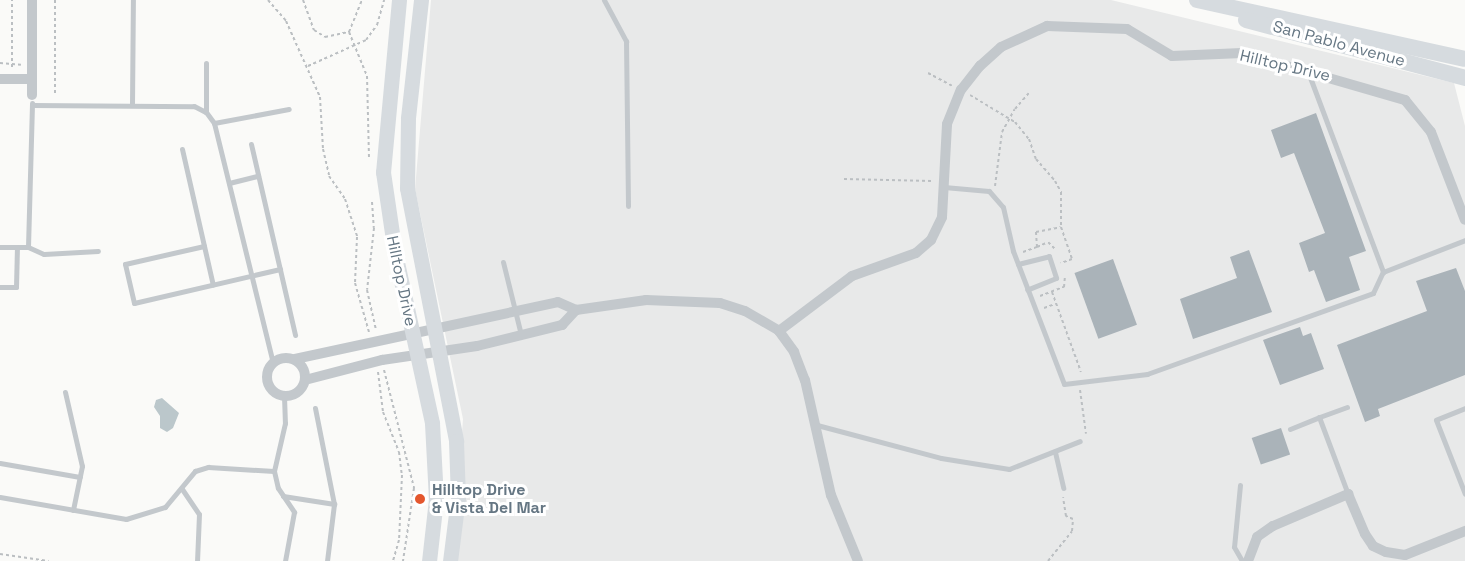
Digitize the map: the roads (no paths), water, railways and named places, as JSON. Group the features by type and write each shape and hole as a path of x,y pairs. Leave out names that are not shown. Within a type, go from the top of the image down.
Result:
{"main road":[{"name":"Hilltop Drive","path":"399,0 383,172 394,253 435,450 436,506 429,561"},
{"name":"Hilltop Drive","path":"421,0 408,118 407,188 440,351 458,468 450,561"},
{"name":"San Pablo Avenue","path":"1197,0 1465,59"},
{"name":"San Pablo Avenue","path":"1215,4 1247,20 1465,78"}],"street":[{"path":"32,100 33,0"},
{"name":"Hilltop Drive","path":"779,331 852,276 916,253 931,240 942,217 947,124 961,90 1001,47 1047,26 1127,29 1172,56 1242,53 1405,100 1431,132 1465,220"},
{"path":"6,79 32,79"},
{"path":"295,360 412,332 558,302 576,310 646,300 720,303 745,312 779,331 798,361 817,425 831,495 858,561"},
{"path":"305,380 379,361 440,351 562,325 576,310"},
{"path":"287,357 295,360 301,364 305,380 298,392 284,396 268,381 273,363 287,357"},
{"path":"1248,561 1257,537 1273,526 1348,494 1365,534 1373,546 1386,552 1405,555 1465,531"}],"lane":[{"path":"132,105 133,0"},
{"path":"604,0 626,41 628,206"},
{"path":"206,63 206,112"},
{"path":"1308,71 1383,272"},
{"path":"28,247 32,100 55,105 194,106 206,112 214,123 273,363"},
{"path":"214,123 289,109"},
{"path":"251,144 296,335"},
{"path":"182,149 213,285"},
{"path":"229,183 258,176"},
{"path":"944,187 978,188 998,199 1017,264 1064,384 1080,380 1147,374 1362,297 1373,293 1383,272 1465,240"},
{"path":"204,246 125,264 134,303 280,269"},
{"path":"0,247 28,247 45,254 98,251"},
{"path":"0,287 16,287 17,247"},
{"path":"1017,264 1048,256 1056,278 1027,290"},
{"path":"503,262 521,335"},
{"path":"65,392 82,466 74,510"},
{"path":"284,396 285,423 274,471 283,496 294,512 285,561"},
{"path":"1290,429 1347,407"},
{"path":"315,408 334,504 327,561"},
{"path":"1465,408 1436,420 1465,494"},
{"path":"1319,417 1348,494"},
{"path":"817,425 941,458 1008,469 1080,441"},
{"path":"1055,452 1063,488"},
{"path":"0,463 80,477"},
{"path":"0,497 126,519 148,515 165,507 195,471 208,467 274,471"},
{"path":"1240,485 1234,547 1242,561"},
{"path":"182,489 193,499 199,514 197,561"},
{"path":"283,496 334,504"}],"place":[{"name":"Hilltop Drive & Vista Del Mar","path":"420,499"}]}
